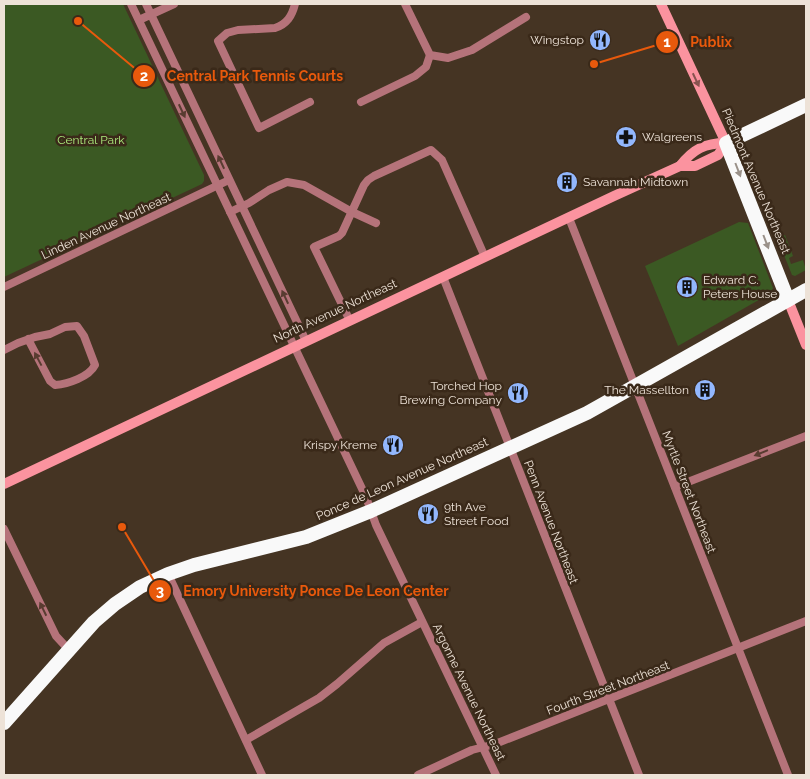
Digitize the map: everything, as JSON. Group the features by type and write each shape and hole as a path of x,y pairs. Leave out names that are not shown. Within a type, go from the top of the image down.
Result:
{"highway":[{"name":"North Avenue Northeast","path":"726,144 806,105"},
{"name":"Piedmont Avenue Northeast","path":"726,144 788,300"},
{"name":"Ponce de Leon Avenue Northeast","path":"4,723 94,622 115,604 140,587 194,565 306,537 371,512 587,413 806,290"}],"main road":[{"name":"Piedmont Avenue Northeast","path":"661,4 726,144"},
{"name":"North Avenue Northeast","path":"4,484 680,166 695,166 718,155 726,144"},
{"name":"Piedmont Avenue Northeast","path":"788,300 806,345"}],"street":[{"name":"Argonne Avenue Northeast","path":"131,4 496,775"},
{"path":"146,4 306,342"},
{"path":"139,20 174,4"},
{"path":"295,4 291,16 281,26 238,30 227,33 218,41 259,128 310,102"},
{"path":"361,102 415,76 426,67 430,55 405,4"},
{"path":"430,55 448,58 472,50 526,17"},
{"path":"350,321 314,248 342,233 364,185 374,176 431,150 442,160 485,257"},
{"name":"Linden Avenue Northeast","path":"4,287 229,180"},
{"path":"230,212 287,182 304,184 352,212 376,222"},
{"name":"Myrtle Street Northeast","path":"569,218 788,775"},
{"name":"Penn Avenue Northeast","path":"442,277 639,775"},
{"path":"4,350 28,340 70,326 77,326 84,336 95,365 82,377 55,385 48,378 28,340"},
{"path":"676,488 806,436"},
{"path":"4,529 56,636 69,650"},
{"path":"168,574 262,775"},
{"name":"Fourth Street Northeast","path":"418,775 472,750 495,744 609,700 806,621"},
{"path":"246,740 319,698 384,644 422,622"}],"green space":[{"name":"Central Park","path":"4,4 123,4 204,175 204,181 202,184 4,277"},
{"path":"739,222 748,223 773,288 771,293 678,346 645,266"},
{"path":"782,233 783,236 785,235 793,256 789,258 791,264 803,260 806,270 795,276 792,275 776,235"}],"place":[{"name":"Central Park Tennis Courts","path":"78,21"},
{"name":"Wingstop","path":"600,40"},
{"name":"Publix","path":"594,64"},
{"name":"Walgreens","path":"626,137"},
{"name":"Savannah Midtown","path":"567,182"},
{"name":"Edward C. Peters House","path":"687,287"},
{"name":"The Massellton","path":"705,390"},
{"name":"Torched Hop Brewing Company","path":"518,393"},
{"name":"Krispy Kreme","path":"393,445"},
{"name":"9th Ave Street Food","path":"428,514"},
{"name":"Emory University Ponce De Leon Center","path":"122,527"}]}
